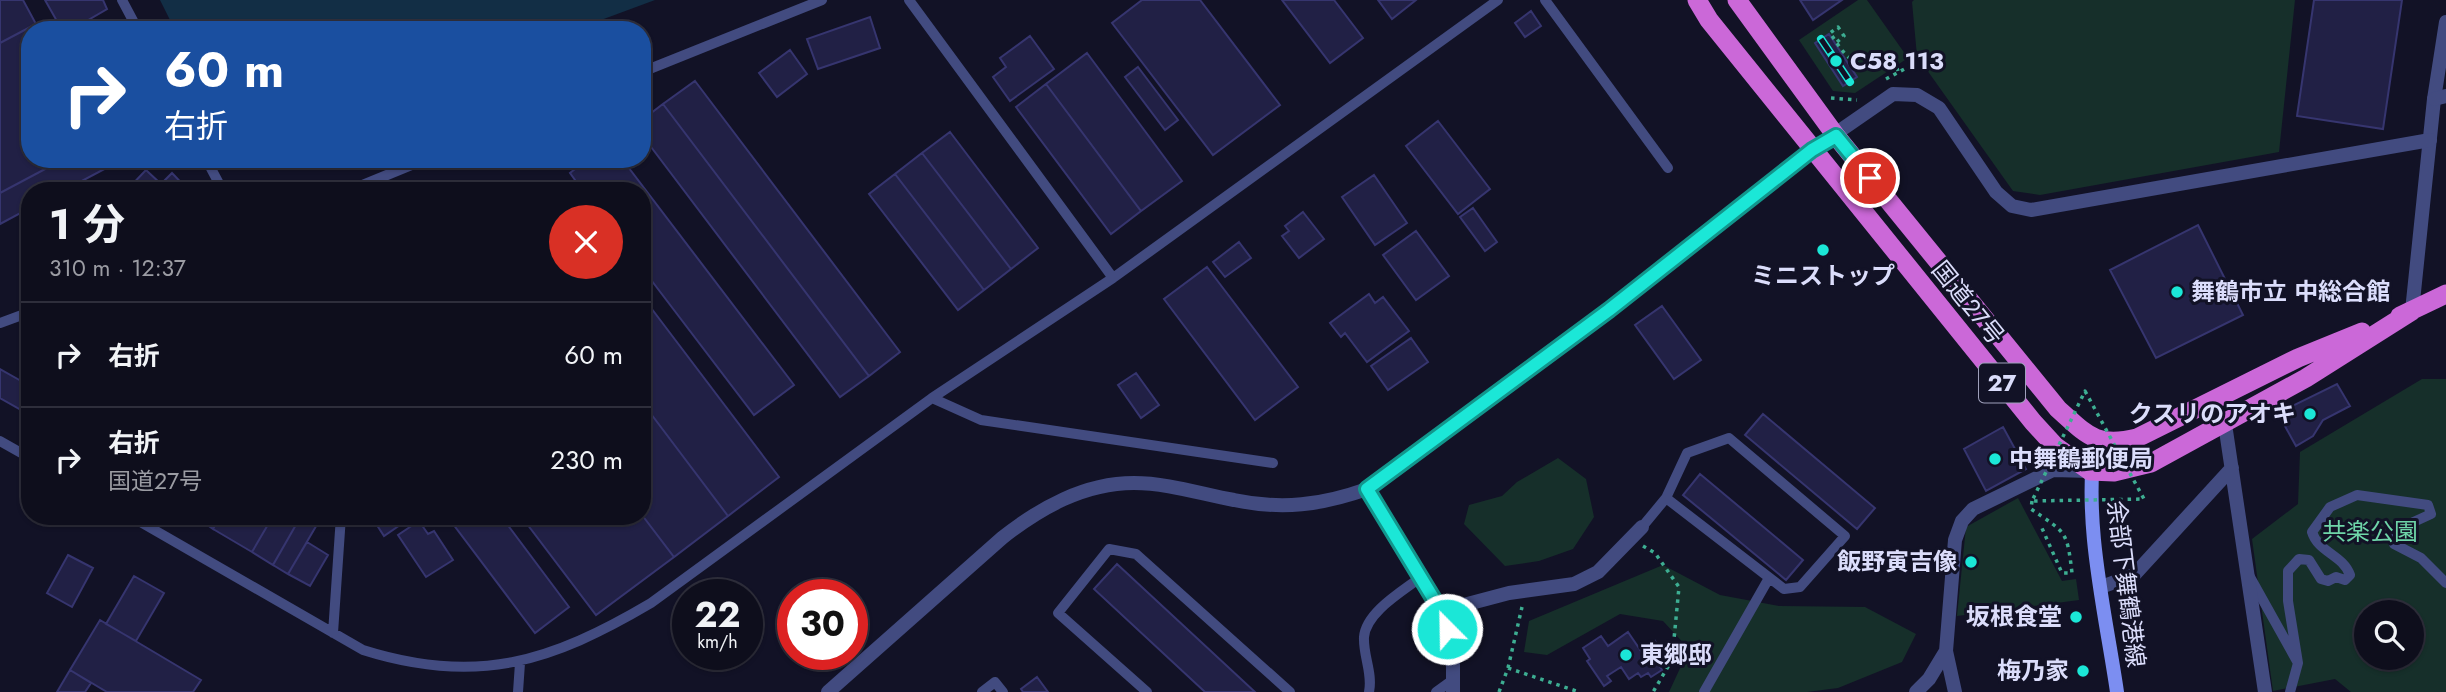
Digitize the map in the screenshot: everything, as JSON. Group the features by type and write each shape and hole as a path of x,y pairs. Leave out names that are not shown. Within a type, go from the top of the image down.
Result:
{"highway":[{"name":"国道27号","path":"1698,0 1709,20 1812,150 2033,422 2055,446 2090,471"},
{"name":"国道27号","path":"1737,0 1836,136 2058,409 2095,441"},
{"path":"2095,441 2120,442 2137,438 2298,358 2412,311 2446,294"},
{"path":"2090,471 2114,472 2151,463 2306,378 2412,311"}],"main road":[{"name":"余部下舞鶴港線","path":"2095,441 2090,471 2092,518 2117,692"}],"street":[{"path":"2412,311 2430,140 2440,98 2446,22"},
{"path":"828,692 1028,517 1079,493 1133,483 1175,486 1237,501 1280,505 1328,503 1367,489 1609,310 1812,150 1836,136 1893,94 1917,95 1939,108 1996,192 2012,206 2031,210 2430,140"},
{"path":"2225,424 2265,692"},
{"path":"2101,587 2134,575 2232,468"},
{"path":"1955,692 1946,651 1955,540 1962,521 1973,509 2053,470 2090,471"},
{"path":"1367,489 1441,611 1452,648 1454,686"},
{"path":"1441,611 1525,591 1574,584 1598,572 1642,527"},
{"path":"1916,692 1930,679 1946,651"}],"lane":[{"path":"122,0 133,21"},
{"path":"651,68 822,0"},
{"path":"909,0 1113,278"},
{"path":"146,525 363,650 404,663 439,668 520,663 602,632 651,603 932,398 1113,278 1497,0"},
{"path":"1545,0 1668,167"},
{"path":"370,182 404,168"},
{"path":"0,323 21,315"},
{"path":"932,398 981,420 1273,463"},
{"path":"1642,527 1666,498 1687,453 1729,438 1845,536 1800,587 1784,589 1666,498"},
{"path":"0,441 21,453"},
{"path":"2290,692 2298,663 2288,601 2288,570 2299,559 2309,560 2321,579 2328,581 2336,577 2345,580 2350,575 2340,559 2319,545 2312,532 2330,507 2357,495 2428,505 2431,513 2395,531 2391,537 2394,544 2421,558 2446,583"},
{"path":"332,633 340,525"},
{"path":"1147,692 1058,613 1109,549 1136,554 1290,692"},
{"path":"2246,570 2298,663"},
{"path":"1369,692 1371,681 1364,635 1376,613 1421,577"},
{"path":"1704,692 1769,578"},
{"path":"518,692 520,663"},
{"path":"982,692 995,682 1003,692"},
{"path":"1436,692 1454,686"}],"path":[{"path":"1837,42 1851,60 1865,65 1889,57 1894,60 1898,71"},
{"path":"1876,86 1898,71 1909,68"},
{"path":"1824,89 1832,100 1855,101 1866,94"},
{"path":"2032,501 2144,499 2085,391 2032,501 2031,509 2063,531 2068,539 2072,573 2062,573 2041,526"},
{"path":"1631,538 1655,553 1679,587 1672,660 1653,692"},
{"path":"1499,692 1508,668 1525,591"},
{"path":"1508,668 1579,692"}],"green space":[{"path":"1858,0 1867,0 1908,58 1855,93 1833,91 1799,40"},
{"path":"2295,0 2279,152 2040,195 2013,191 1917,56 1912,2"},
{"name":"共楽公園","path":"2422,379 2446,379 2446,692 2351,692 2335,679 2273,691 2252,539 2298,504 2300,452"},
{"path":"1558,458 1586,479 1594,517 1573,549 1539,561 1505,566 1464,524 1469,505 1502,496 1517,482"},
{"path":"2018,498 2062,581 2076,579 2079,600 1957,616 1966,527"},
{"path":"1663,565 1720,595 1779,606 1865,607 1916,634 1902,662 1838,688 1807,692 1669,692 1689,649 1663,621 1620,614 1547,655 1524,652 1529,621"}],"water":[{"path":"160,0 655,0 598,21 170,21"}],"building":[{"path":"0,0 23,0 34,21 21,21 21,32 0,43"},
{"path":"45,0 103,0 107,9 86,21 57,21"},
{"path":"1142,0 1200,0 1280,105 1213,155 1112,23"},
{"path":"1282,0 1334,0 1363,38 1330,63"},
{"path":"1378,0 1416,0 1392,19"},
{"path":"1800,0 1842,0 1813,20"},
{"path":"2314,0 2402,0 2383,129 2297,116"},
{"path":"1531,11 1541,26 1525,37 1515,23"},
{"path":"870,17 880,48 818,69 807,39"},
{"path":"21,32 21,168 47,168 0,193 0,43"},
{"path":"1829,34 1857,77 1843,86 1815,43"},
{"path":"1030,36 1054,69 1010,101 993,77 1006,67 1000,58"},
{"path":"790,50 807,74 777,97 759,73"},
{"path":"1087,53 1182,181 1141,211 1046,84"},
{"path":"1138,67 1178,120 1165,130 1125,77"},
{"path":"695,81 900,352 869,376 663,104"},
{"path":"1046,84 1141,211 1111,234 1016,107"},
{"path":"663,104 869,376 840,397 651,147 651,113"},
{"path":"1438,121 1490,189 1458,214 1406,146"},
{"path":"950,132 1038,248 1011,269 922,153"},
{"path":"922,153 1011,269 984,290 895,174"},
{"path":"47,168 106,168 80,182 21,182 21,213 0,224 0,193"},
{"path":"576,168 629,168 640,182 576,182 570,173"},
{"path":"146,170 159,182 135,182"},
{"path":"172,173 180,182 163,182"},
{"path":"895,174 984,290 958,310 869,194"},
{"path":"1374,175 1407,223 1375,245 1342,197"},
{"path":"651,197 794,385 754,415 651,280"},
{"path":"1473,208 1497,242 1485,251 1460,217"},
{"path":"1303,212 1324,239 1299,258 1282,236 1289,231 1285,226"},
{"name":"舞鶴市立 中総合館","path":"2198,225 2243,315 2156,358 2110,270"},
{"path":"1416,231 1449,276 1416,300 1383,255"},
{"path":"1239,242 1251,258 1225,277 1213,262"},
{"path":"1207,267 1298,387 1255,420 1164,299"},
{"path":"1369,294 1375,303 1383,297 1409,331 1367,362 1345,333 1341,337 1330,323"},
{"path":"1662,306 1701,360 1674,379 1635,325"},
{"path":"651,308 779,477 728,516 651,414"},
{"path":"1411,338 1428,362 1388,390 1371,366"},
{"path":"0,369 21,381 21,410 0,398"},
{"path":"1136,373 1159,405 1141,418 1118,385"},
{"name":"クスリのアオキ","path":"2337,384 2350,406 2323,420 2313,436 2296,446 2281,419 2286,409"},
{"path":"651,414 728,516 674,557 650,525"},
{"path":"1763,414 1875,508 1857,529 1745,435"},
{"path":"2003,427 2026,469 1986,491 1964,449"},
{"path":"1700,474 1803,560 1786,580 1683,495"},
{"path":"215,525 268,525 252,552 213,529"},
{"path":"268,525 296,525 273,565 252,552"},
{"path":"296,525 317,525 288,574 273,565"},
{"path":"377,525 400,525 384,536"},
{"path":"413,525 422,525 428,534 434,531 453,560 426,577 398,535"},
{"path":"454,525 508,525 569,607 535,633"},
{"path":"528,525 650,525 674,557 596,615"},
{"path":"307,542 328,555 310,586 288,574"},
{"path":"68,555 93,568 72,607 47,593"},
{"path":"1117,564 1255,692 1205,692 1094,589"},
{"path":"134,576 164,593 136,641 106,624"},
{"path":"100,620 201,680 193,692 107,692 70,670"},
{"path":"1628,632 1641,651 1655,641 1668,659 1659,665 1662,670 1651,677 1648,673 1641,677 1638,673 1629,679 1621,667 1607,676 1611,681 1604,686 1587,661 1590,659 1583,648 1601,636 1608,646"},
{"path":"70,670 91,683 85,692 57,692"},
{"path":"1037,677 1048,692 1023,692 1021,689"}],"railway":[{"path":"1821,39 1850,82"}],"place":[{"name":"C58 113","path":"1836,61"},
{"name":"ミニストップ","path":"1823,250"},
{"name":"舞鶴市立 中総合館","path":"2177,292"},
{"name":"クスリのアオキ","path":"2310,414"},
{"name":"中舞鶴郵便局","path":"1995,459"},
{"name":"飯野寅吉像","path":"1971,562"},
{"name":"坂根食堂","path":"2076,617"},
{"name":"東郷邸","path":"1626,655"},
{"name":"梅乃家","path":"2083,671"}],"route":[{"path":"1447,629 1441,611 1367,489 1609,310 1812,150 1836,136 1870,178"}]}
